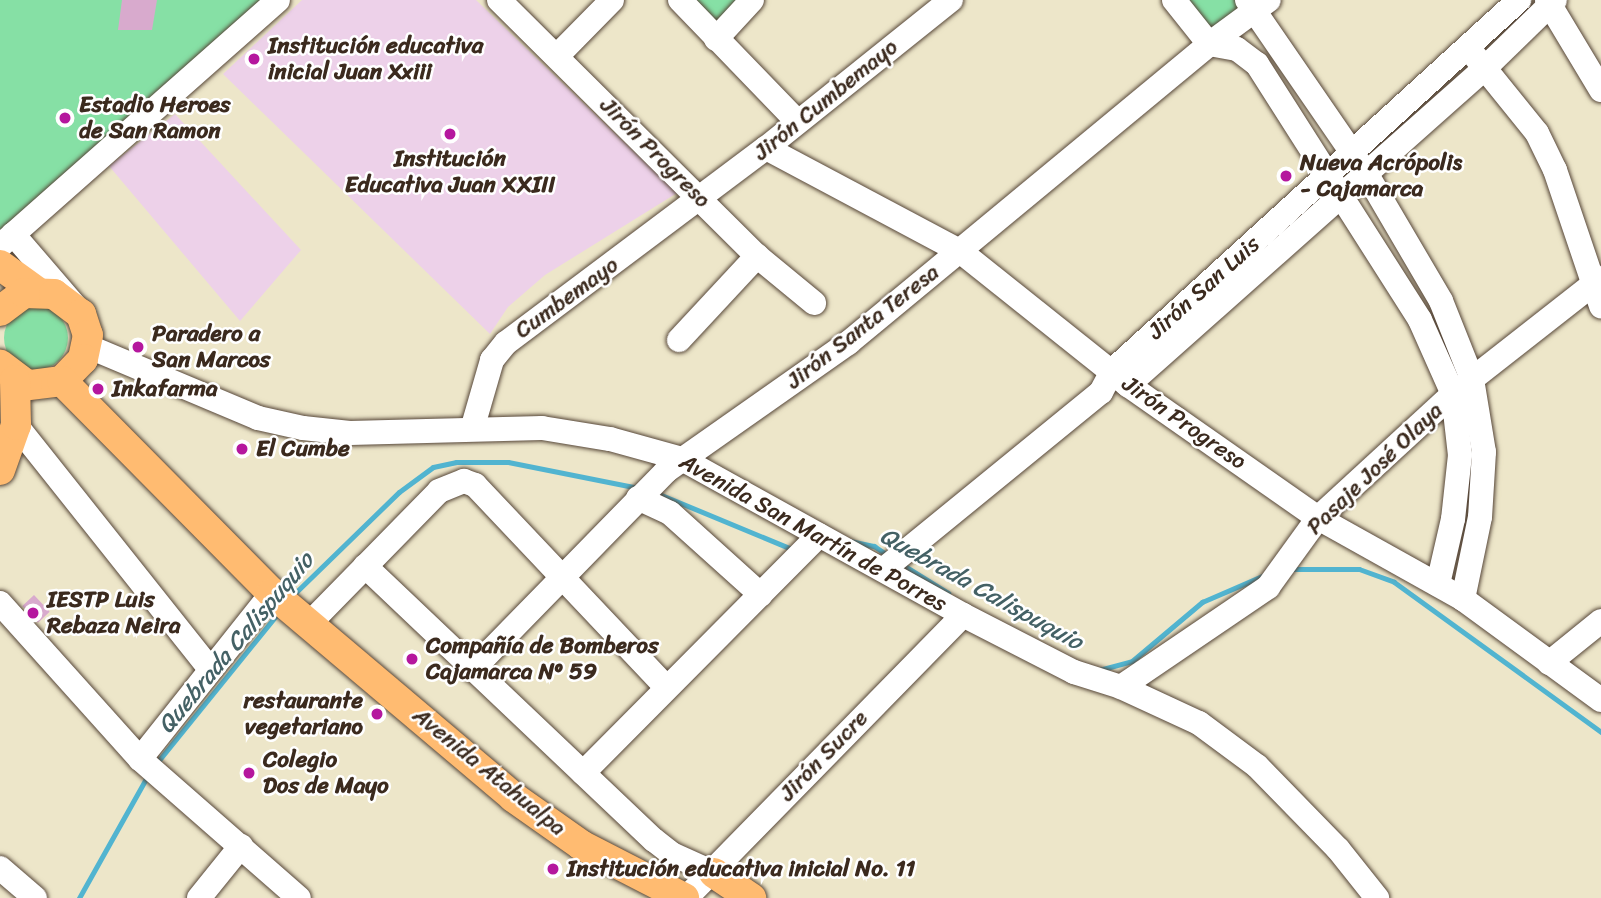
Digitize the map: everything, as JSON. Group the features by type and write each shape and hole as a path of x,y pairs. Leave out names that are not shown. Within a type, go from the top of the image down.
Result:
{"main road":[{"path":"0,265 36,291 70,302 81,314 87,346 76,370 62,381 40,387 7,373"},
{"path":"0,311 11,300 36,291"},
{"path":"0,470 16,425 7,373"},
{"path":"62,381 287,606"},
{"name":"Avenida Atahualpa","path":"287,606 313,640 505,813 570,858 644,898"},
{"name":"Avenida Atahualpa","path":"287,606 552,827 685,898"},
{"path":"714,873 751,898"}],"street":[{"path":"81,314 7,240 278,0"},
{"name":"Jirón Progreso","path":"499,0 558,55 757,256 814,303"},
{"path":"558,55 612,0"},
{"path":"680,0 797,121"},
{"path":"716,39 752,0"},
{"name":"Jirón Cumbemayo","path":"701,198 951,0"},
{"path":"1174,0 1209,44 1237,49 1257,64 1462,387 1460,455 1453,519 1438,583"},
{"name":"Jirón San Luis","path":"1359,163 1466,47 1519,0"},
{"path":"1550,2 1601,90"},
{"name":"Jirón San Luis","path":"893,561 1120,378 1359,163 1486,67 1550,2"},
{"path":"1257,3 1359,163 1441,302 1462,387 1484,452 1480,517 1463,599"},
{"name":"Jirón Santa Teresa","path":"472,670 643,492 682,459 849,343 1257,3"},
{"path":"1466,47 1486,67 1543,145 1599,289"},
{"name":"Jirón Progreso","path":"766,148 960,251 1120,378 1318,518 1463,599 1601,700"},
{"name":"Cumbemayo","path":"473,426 492,360 506,343 701,198"},
{"path":"679,340 757,256"},
{"name":"Pasaje José Olaya","path":"1121,687 1274,580 1318,518 1462,387 1599,289"},
{"name":"Avenida San Martín de Porres","path":"87,346 258,418 291,426 350,433 473,426 555,430 610,439 682,459 819,535 893,561 963,615 1074,671 1121,687 1199,723 1257,766 1338,849 1377,898"},
{"path":"16,425 210,669"},
{"path":"148,766 210,669 287,606 365,566 439,491 464,481 475,485 667,688"},
{"path":"643,492 761,596"},
{"path":"583,773 819,535"},
{"path":"365,566 472,670 672,854 714,873"},
{"path":"0,603 148,766 299,898"},
{"name":"Jirón Sucre","path":"685,898 714,873 963,615"},
{"path":"1549,663 1601,621"},
{"path":"199,898 241,846"},
{"path":"0,868 35,898"}],"shaded area":[{"name":"Institución Educativa Juan XXIII","path":"302,0 476,0 677,193 545,275 508,307 490,334 223,74"},
{"path":"175,114 301,250 240,321 109,166"}],"green space":[{"name":"Estadio Heroes de San Ramon","path":"0,0 260,0 0,236"},
{"path":"696,0 742,0 719,25"},
{"path":"1175,0 1244,0 1249,6 1202,36"},
{"path":"36,306 59,315 68,338 59,361 36,370 13,361 4,338 13,315"}],"building":[{"path":"122,0 157,0 152,30 118,30"},
{"path":"34,595 50,612 38,623 22,606"}],"waterway":[{"name":"Quebrada Calispuquio","path":"292,596 399,492 433,467 456,462 508,462 638,488"},
{"name":"Quebrada Calispuquio","path":"654,492 789,548"},
{"name":"Quebrada Calispuquio","path":"850,541 874,546 889,556"},
{"name":"Quebrada Calispuquio","path":"900,563 948,593"},
{"name":"Quebrada Calispuquio","path":"1290,569 1359,569 1394,582 1601,732"},
{"name":"Quebrada Calispuquio","path":"1099,670 1132,661 1202,602 1267,574"},
{"name":"Quebrada Calispuquio","path":"155,765 279,612"},
{"name":"Quebrada Calispuquio","path":"79,898 148,775"}],"place":[{"name":"Institución educativa inicial Juan Xxiii","path":"254,59"},
{"name":"Estadio Heroes de San Ramon","path":"65,118"},
{"name":"Institución Educativa Juan XXIII","path":"450,134"},
{"name":"Nueva Acrópolis - Cajamarca","path":"1286,176"},
{"name":"Paradero a San Marcos","path":"138,347"},
{"name":"Inkafarma","path":"98,389"},
{"name":"El Cumbe","path":"242,449"},
{"name":"IESTP Luis Rebaza Neira","path":"33,613"},
{"name":"Compañía de Bomberos Cajamarca Nº 59","path":"412,659"},
{"name":"restaurante vegetariano","path":"377,714"},
{"name":"Colegio Dos de Mayo","path":"249,773"},
{"name":"Institución educativa inicial No. 11","path":"553,869"}]}
